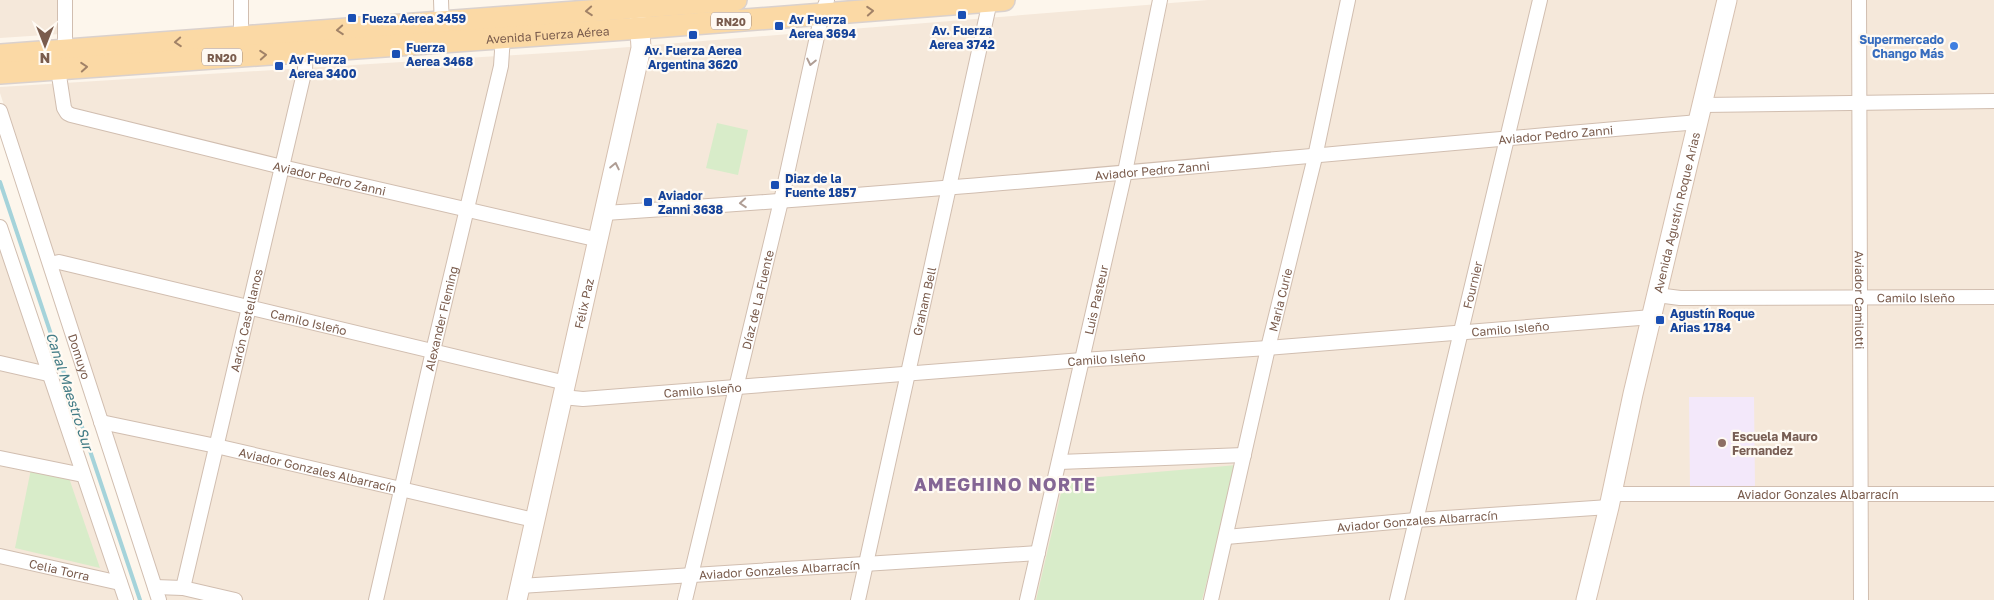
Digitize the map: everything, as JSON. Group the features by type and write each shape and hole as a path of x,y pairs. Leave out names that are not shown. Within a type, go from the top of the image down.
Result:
{"main road":[{"name":"Avenida Fuerza Aérea","path":"0,55 62,60 306,52 442,32 736,0"},
{"name":"Avenida Fuerza Aérea","path":"0,73 62,60 241,37 442,32 503,36 639,12 997,0"},
{"name":"Avenida Agustín Roque Arias","path":"1586,600 1610,500 1632,394 1727,0"},
{"name":"Félix Paz","path":"519,593 641,48 639,12"}],"street":[{"path":"62,60 65,0"},
{"path":"241,0 241,37"},
{"path":"441,0 442,32"},
{"name":"Graham Bell","path":"858,600 950,186 997,0"},
{"name":"Luis Pasteur","path":"1028,600 1124,172 1160,0"},
{"name":"Maria Curie","path":"1212,600 1268,348 1315,156 1348,0"},
{"name":"Fournier","path":"1398,600 1540,0"},
{"name":"Aviador Camilotti","path":"1859,0 1861,600"},
{"name":"Díaz de La Fuente","path":"684,600 780,201 824,7"},
{"name":"Alexander Fleming","path":"376,600 501,66 503,36"},
{"name":"Aarón Castellanos","path":"183,588 305,69 306,52"},
{"name":"Aviador Pedro Zanni","path":"62,60 64,108 71,115 282,167 599,240"},
{"name":"Aviador Pedro Zanni","path":"605,213 780,201 1315,156 1508,138 1701,113 1860,102 1994,100"},
{"name":"Domuyo","path":"0,112 157,593"},
{"path":"0,227 48,374 126,600"},
{"name":"Camilo Isleño","path":"51,264 59,262 433,350 564,390 583,399 1082,360 1268,348 1652,316"},
{"name":"Camilo Isleño","path":"1657,295 1680,298 1860,296 1994,298"},
{"path":"0,362 48,374"},
{"name":"Aviador Gonzales Albarracín","path":"102,422 216,446 534,520"},
{"path":"1059,462 1244,455"},
{"path":"0,458 83,476"},
{"name":"Aviador Gonzales Albarracín","path":"1226,537 1610,500 1861,494 1994,494"},
{"name":"Aviador Gonzales Albarracín","path":"519,593 690,576 1038,554"},
{"name":"Celia Torra","path":"0,556 120,583"},
{"path":"157,593 183,588 235,600"}],"shaded area":[{"path":"0,0 60,0 60,34 0,38"},
{"path":"1208,0 1994,0 1994,600 165,600 0,93 0,87 580,51"},
{"path":"0,240 118,600 0,600"},
{"name":"Escuela Mauro Fernandez","path":"1689,397 1754,397 1755,489 1690,490"}],"green space":[{"path":"717,123 748,130 738,175 706,168"},
{"path":"1237,465 1202,600 1036,600 1064,480"},
{"path":"31,469 69,478 100,568 15,548"}],"waterway":[{"name":"Canal Maestro Sur","path":"0,182 140,600"}],"place":[{"name":"Av. Fuerza Aerea 3742","path":"962,15"},
{"name":"Fueza Aerea 3459","path":"352,18"},
{"name":"Av Fuerza Aerea 3694","path":"779,26"},
{"name":"Av. Fuerza Aerea Argentina 3620","path":"693,35"},
{"name":"Supermercado Chango Más","path":"1954,46"},
{"name":"Fuerza Aerea 3468","path":"396,54"},
{"name":"Av Fuerza Aerea 3400","path":"279,66"},
{"name":"Diaz de la Fuente 1857","path":"775,185"},
{"name":"Aviador Zanni 3638","path":"648,202"},
{"name":"Agustín Roque Arias 1784","path":"1660,320"},
{"name":"Escuela Mauro Fernandez","path":"1722,443"}],"district":[{"name":"AMEGHINO NORTE","path":"1005,484"}]}
